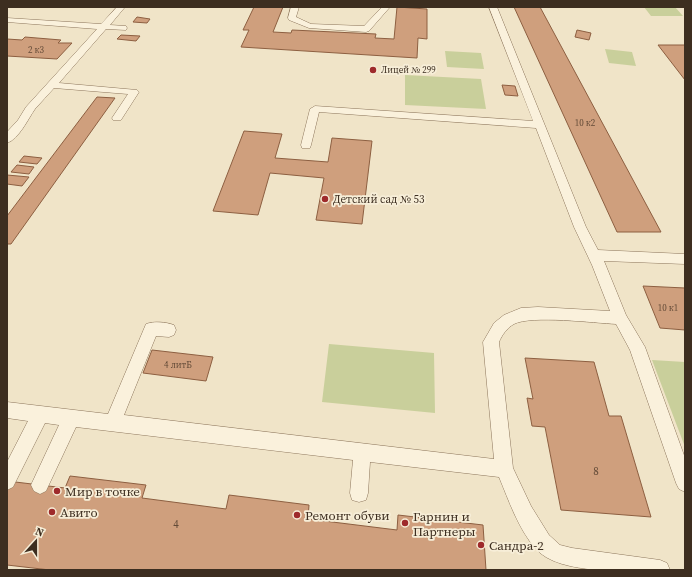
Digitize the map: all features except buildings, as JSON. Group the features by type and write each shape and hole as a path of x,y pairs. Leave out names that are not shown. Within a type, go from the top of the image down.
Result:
{"lane":[{"path":"7,139 22,122 30,109 121,7"},
{"path":"295,7 292,18 309,26 366,29 386,7"},
{"path":"493,7 580,226 599,264 620,318 637,348 685,484"},
{"path":"7,20 123,28"},
{"path":"51,85 134,92 117,118"},
{"path":"306,145 315,109 539,125"},
{"path":"7,120 22,122"},
{"path":"594,255 685,259"},
{"path":"620,318 524,314 510,318 497,328 490,342 504,469 528,519 542,542 555,553 572,558 660,570"},
{"path":"112,422 151,329 170,330"},
{"path":"7,410 504,469"},
{"path":"7,481 41,414"},
{"path":"40,485 71,418"},
{"path":"358,493 362,452"}],"green space":[{"path":"644,7 675,7 683,16 651,16"},
{"path":"605,49 632,52 636,66 609,63"},
{"path":"445,51 481,53 484,69 447,67"},
{"path":"405,75 481,79 486,109 405,105"},
{"path":"329,344 434,353 435,413 322,402"},
{"path":"652,360 685,362 685,447"}],"place":[{"name":"Лицей № 299","path":"373,70"},
{"name":"Детский сад № 53","path":"325,199"},
{"name":"Мир в точке","path":"57,491"},
{"name":"Авито","path":"52,512"},
{"name":"Ремонт обуви","path":"297,515"},
{"name":"Гарнин и Партнеры","path":"405,523"},
{"name":"Сандра-2","path":"481,545"}]}
